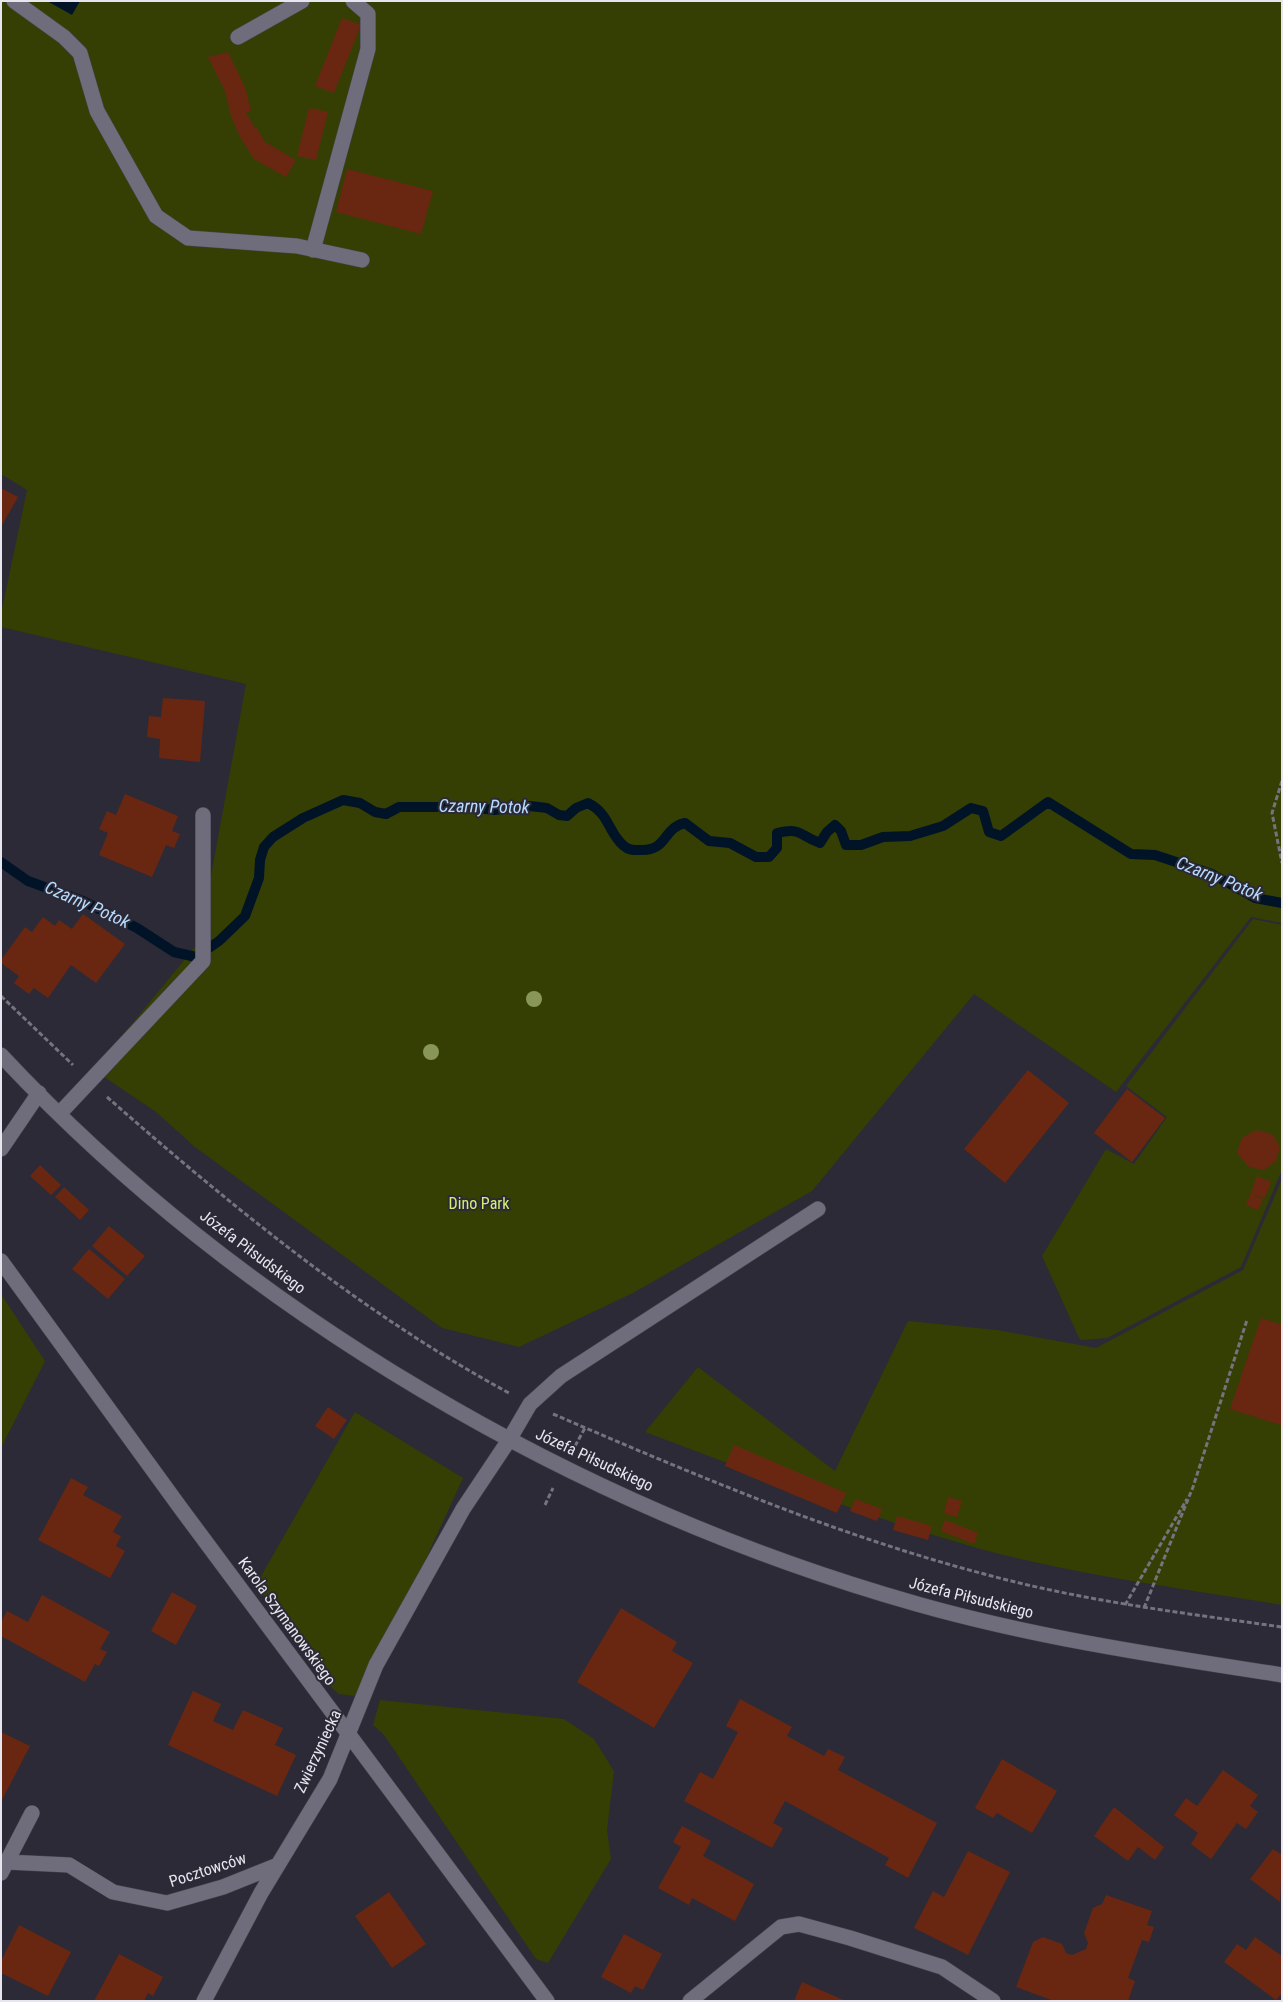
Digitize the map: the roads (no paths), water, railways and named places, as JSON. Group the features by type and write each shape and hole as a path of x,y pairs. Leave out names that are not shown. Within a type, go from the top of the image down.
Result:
{"street":[{"path":"14,1 64,37 80,53 97,111 156,216 188,238 297,246 362,260"},
{"path":"238,37 302,1"},
{"path":"313,250 368,49 368,14 353,1"},
{"path":"60,1113 203,960 203,815"},
{"name":"Józefa Piłsudskiego","path":"1,1055 134,1182 264,1285 385,1368 510,1440 564,1468 669,1516 784,1561 890,1596 1053,1637 1282,1675"},
{"path":"1,1149 39,1093"},
{"name":"Zwierzyniecka","path":"204,2001 278,1865 330,1779 349,1735 363,1694 391,1636 463,1509 510,1440 530,1404 561,1376 818,1209"},
{"name":"Karola Szymanowskiego","path":"1,1260 349,1735 547,2001"},
{"name":"Pocztowców","path":"32,1813 4,1868 69,1865 112,1892 167,1903 224,1887 278,1865"},
{"path":"690,2001 781,1927 799,1924 942,1967 993,2001"}],"water":[{"path":"47,1 80,1 72,15"}],"waterway":[{"name":"Czarny Potok","path":"1,862 28,881 83,901 137,928 174,952 196,957 219,941 245,916 259,878 260,860 264,847 273,837 303,818 343,800 360,803 375,812 386,814 399,807 470,807 494,810 530,806 547,808 559,815 567,816 576,808 588,803 601,813 619,841 629,849 648,850 655,847 672,830 685,823 709,841 730,843 756,857 769,857 777,848 777,833 785,831 800,833 820,843 827,832 835,825 841,831 846,845 861,845 883,837 910,836 943,826 971,808 983,811 989,832 1001,836 1048,802 1131,854 1155,855 1212,874 1255,898 1282,903"}],"park label":[{"name":"Dino Park","path":"479,1205"}]}
